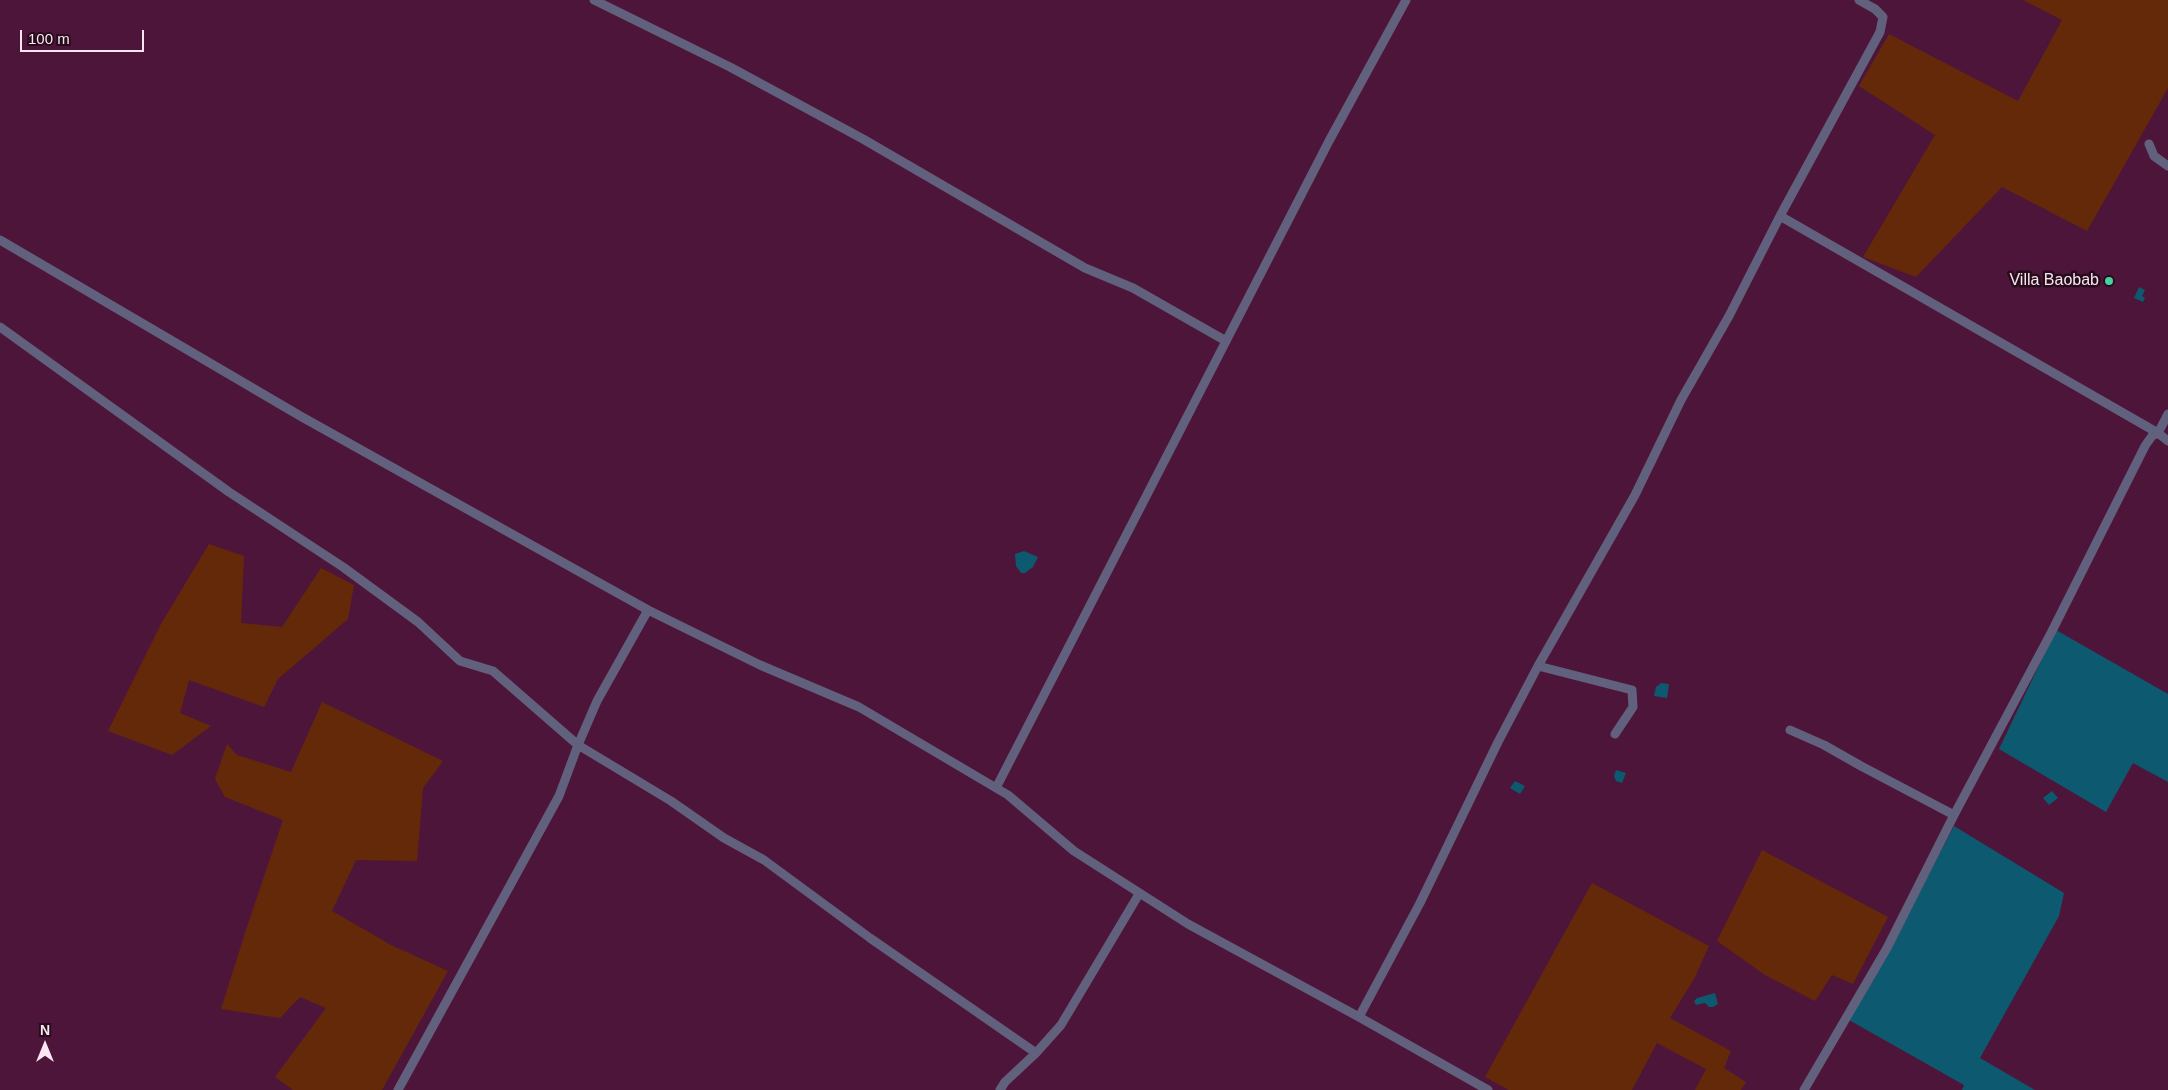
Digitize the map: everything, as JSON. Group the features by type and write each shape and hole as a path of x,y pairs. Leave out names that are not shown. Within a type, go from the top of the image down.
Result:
{"street":[{"path":"594,0 755,80 871,144 1085,268 1133,288 1226,342"},
{"path":"996,788 1330,141 1406,0"},
{"path":"1359,1017 1420,903 1498,742 1538,666 1635,495 1681,400 1729,316 1780,216 1880,32 1883,17 1875,9 1859,0"},
{"path":"2149,144 2154,156 2168,166"},
{"path":"1780,216 2158,433 2168,441"},
{"path":"0,240 302,417 648,610 760,665 859,707 1008,795 1074,851 1188,924 1488,1090"},
{"path":"0,327 205,475 343,567 418,622 460,661 493,671 578,745 671,801 724,838 764,860 870,938 1036,1053"},
{"path":"1804,1090 1888,948 1954,815 2051,634 2145,446 2152,436 2158,433 2168,414"},
{"path":"398,1090 560,796 578,745 597,701 648,610"},
{"path":"1538,666 1632,690 1633,707 1616,734"},
{"path":"1790,730 1824,744 1861,766 1954,815"},
{"path":"1000,1090 1005,1082 1036,1053 1061,1025 1139,894"}],"shaded area":[{"path":"2023,0 2168,0 2168,88 2087,231 2002,187 1916,277 1863,257 1935,135 1859,86 1889,34 2018,101 2062,20"},
{"path":"209,544 244,556 241,623 282,627 321,568 354,585 348,619 278,679 264,707 189,680 180,713 211,726 172,755 108,731 161,624"},
{"path":"322,702 443,761 423,788 417,861 356,860 332,911 391,945 448,971 382,1090 293,1090 275,1077 326,1008 300,997 280,1018 221,1009 283,820 225,797 215,779 227,744 237,755 291,772"},
{"path":"1762,850 1888,917 1853,984 1832,975 1815,1001 1765,975 1717,941"},
{"path":"1592,883 1709,946 1694,979 1670,1018 1731,1051 1724,1068 1746,1082 1741,1090 1695,1090 1706,1069 1657,1043 1632,1090 1509,1090 1485,1077"}],"water":[{"path":"2139,287 2145,290 2142,296 2145,298 2143,302 2134,298"},
{"path":"1024,551 1038,557 1033,567 1025,573 1021,573 1016,566 1015,554"},
{"path":"2056,630 2168,694 2168,782 2133,763 2106,812 1999,749"},
{"path":"1661,683 1669,684 1667,698 1654,696 1656,687"},
{"path":"1616,770 1626,773 1622,783 1616,781 1614,776"},
{"path":"1515,781 1525,786 1520,794 1510,788"},
{"path":"2052,791 2058,798 2049,805 2043,798"},
{"path":"1954,826 2064,893 2059,916 1980,1058 2035,1090 1962,1090 1964,1085 1849,1020 1888,952"},
{"path":"1715,993 1718,1004 1713,1007 1709,1007 1705,1003 1696,1005 1694,1001 1697,998"}],"place":[{"name":"Villa Baobab","path":"2109,281"}]}
